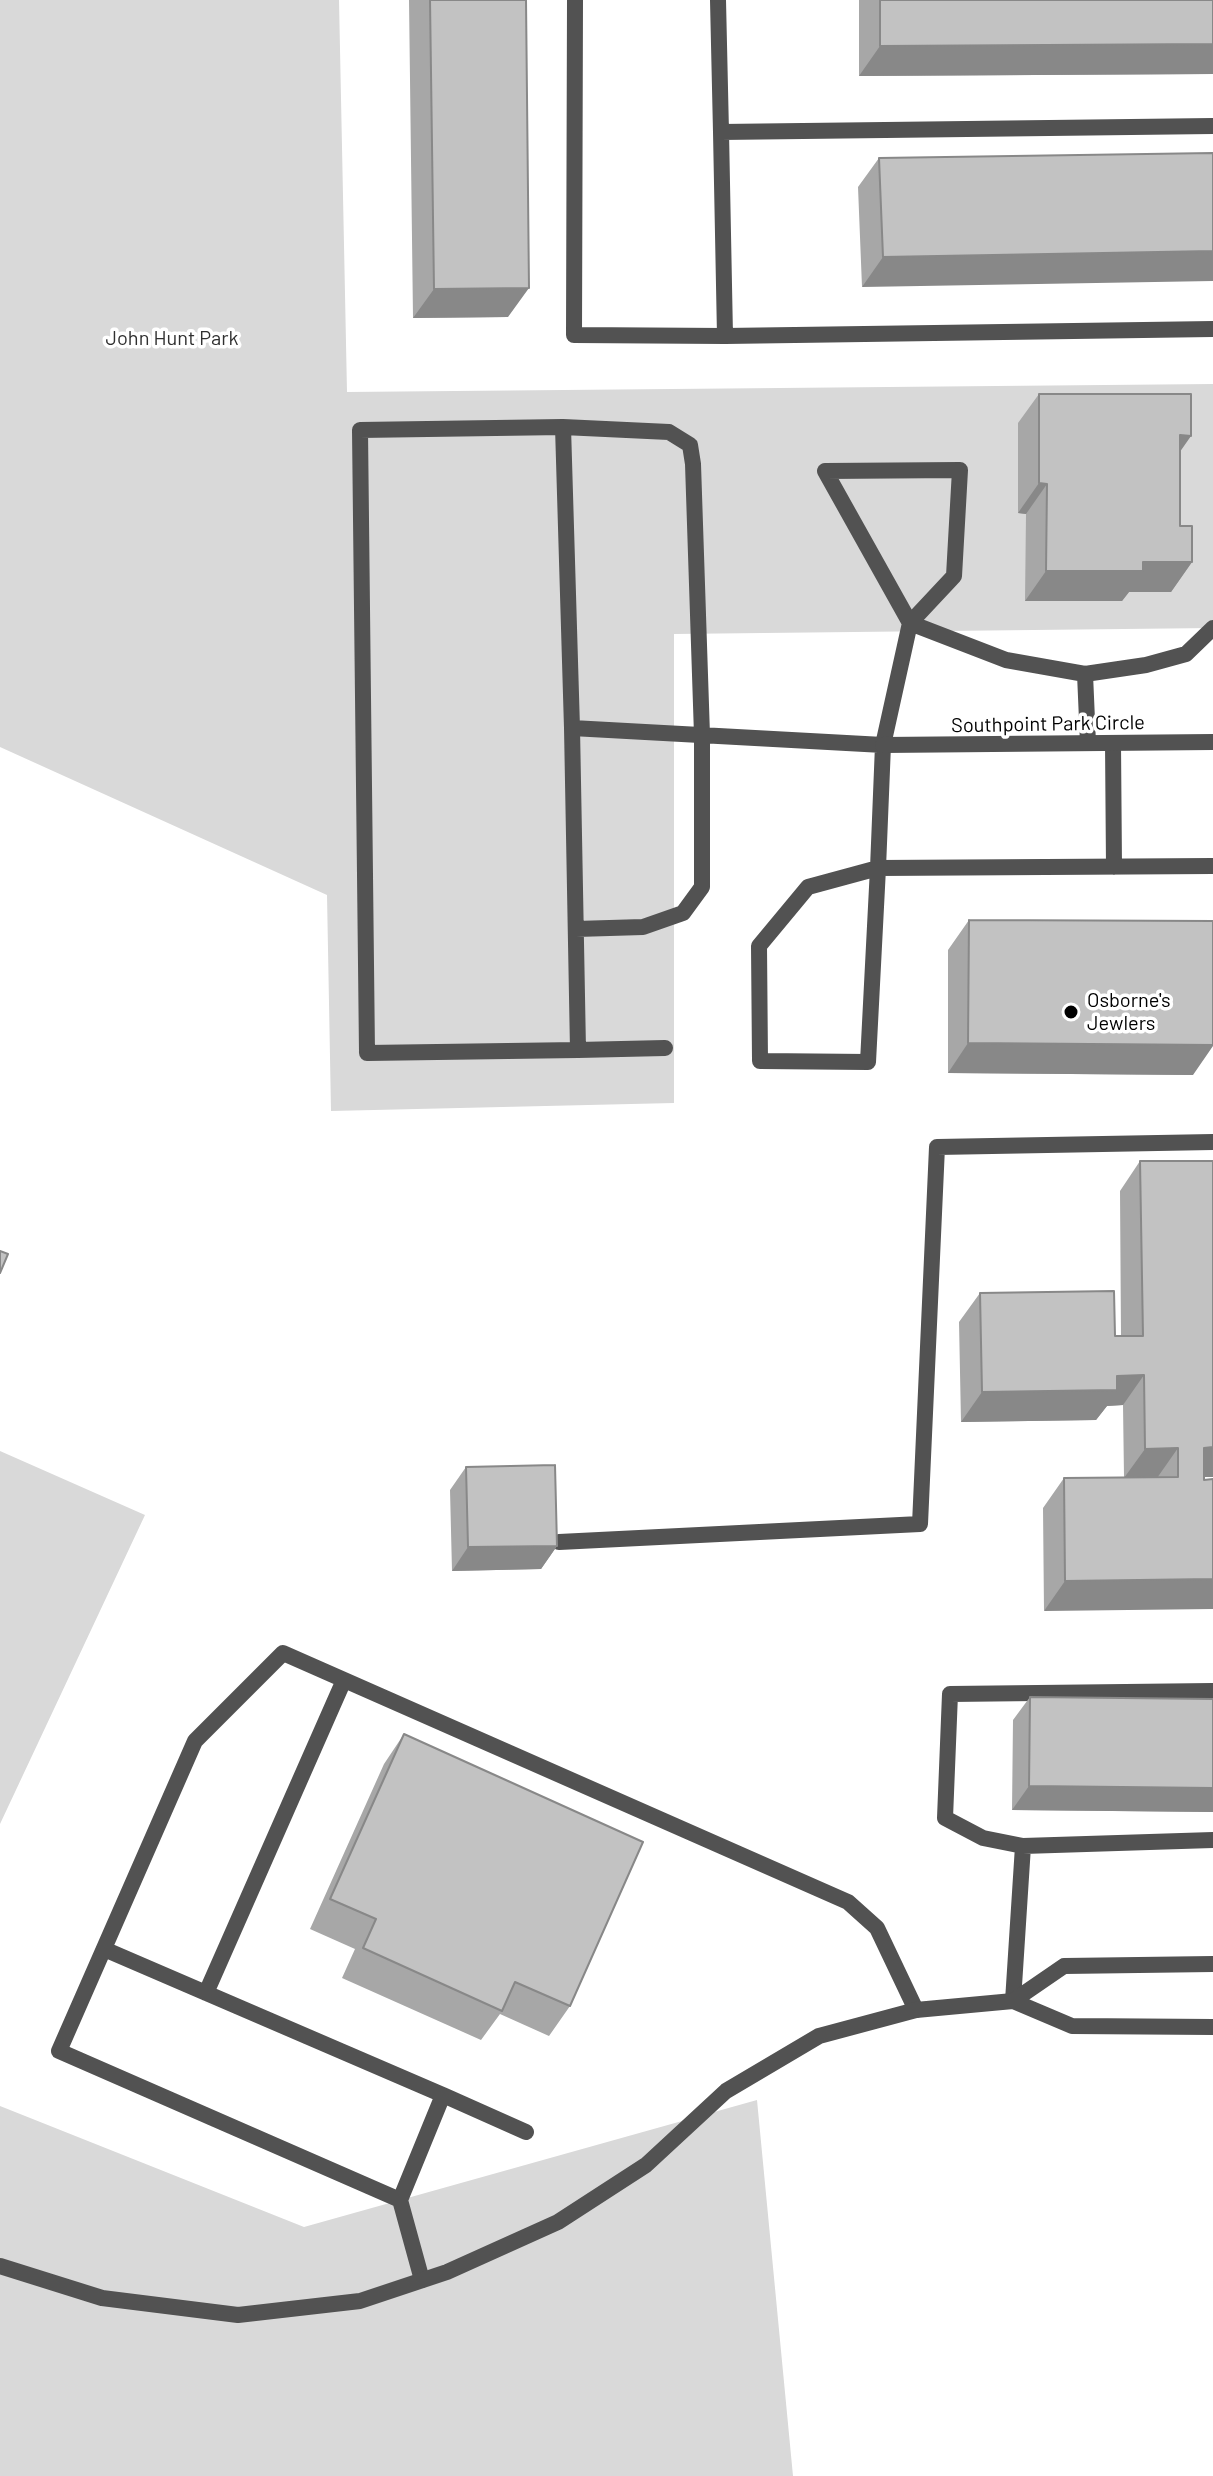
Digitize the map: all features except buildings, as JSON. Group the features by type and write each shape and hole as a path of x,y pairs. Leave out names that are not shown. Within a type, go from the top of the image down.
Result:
{"street":[{"path":"575,0 574,335 725,336 1213,329"},
{"path":"718,0 725,336"},
{"path":"721,132 1213,126"},
{"path":"563,427 578,1050"},
{"path":"576,929 643,927 683,913 702,887 702,735 690,445 669,432 563,427 360,430 367,1053 665,1048"},
{"path":"1213,628 1186,654 1146,665 1085,674 1006,660 910,623 825,471 960,470 954,576 910,623 883,745 878,868 868,1062 760,1061 759,946 808,887 878,868 1213,866"},
{"path":"1085,674 1088,743"},
{"name":"Southpoint Park Circle","path":"572,728 883,745 1213,742"},
{"path":"1113,743 1114,867"},
{"path":"559,1542 920,1524 937,1147 1213,1142"},
{"path":"400,2200 59,2051 195,1741 283,1653 848,1902 877,1928 916,2010"},
{"path":"206,1993 344,1680"},
{"path":"1213,1691 950,1694 945,1818 983,1838 1023,1846 1213,1840"},
{"path":"1013,2001 1023,1846"},
{"path":"104,1949 526,2132"},
{"path":"1013,2001 1064,1966 1213,1964"},
{"path":"0,2266 102,2298 238,2315 360,2301 447,2272 558,2222 646,2165 726,2091 819,2036 916,2010 1013,2001 1072,2026 1213,2027"},
{"path":"422,2280 400,2200 443,2095"}],"green space":[{"name":"John Hunt Park","path":"0,0 339,0 347,392 1213,384 1213,628 674,634 674,1103 331,1111 327,895 0,747"},
{"path":"0,1451 145,1515 0,1824"},
{"path":"757,2100 793,2476 0,2476 0,2106 304,2227"}],"place":[{"name":"Osborne's Jewlers","path":"1071,1012"}]}
